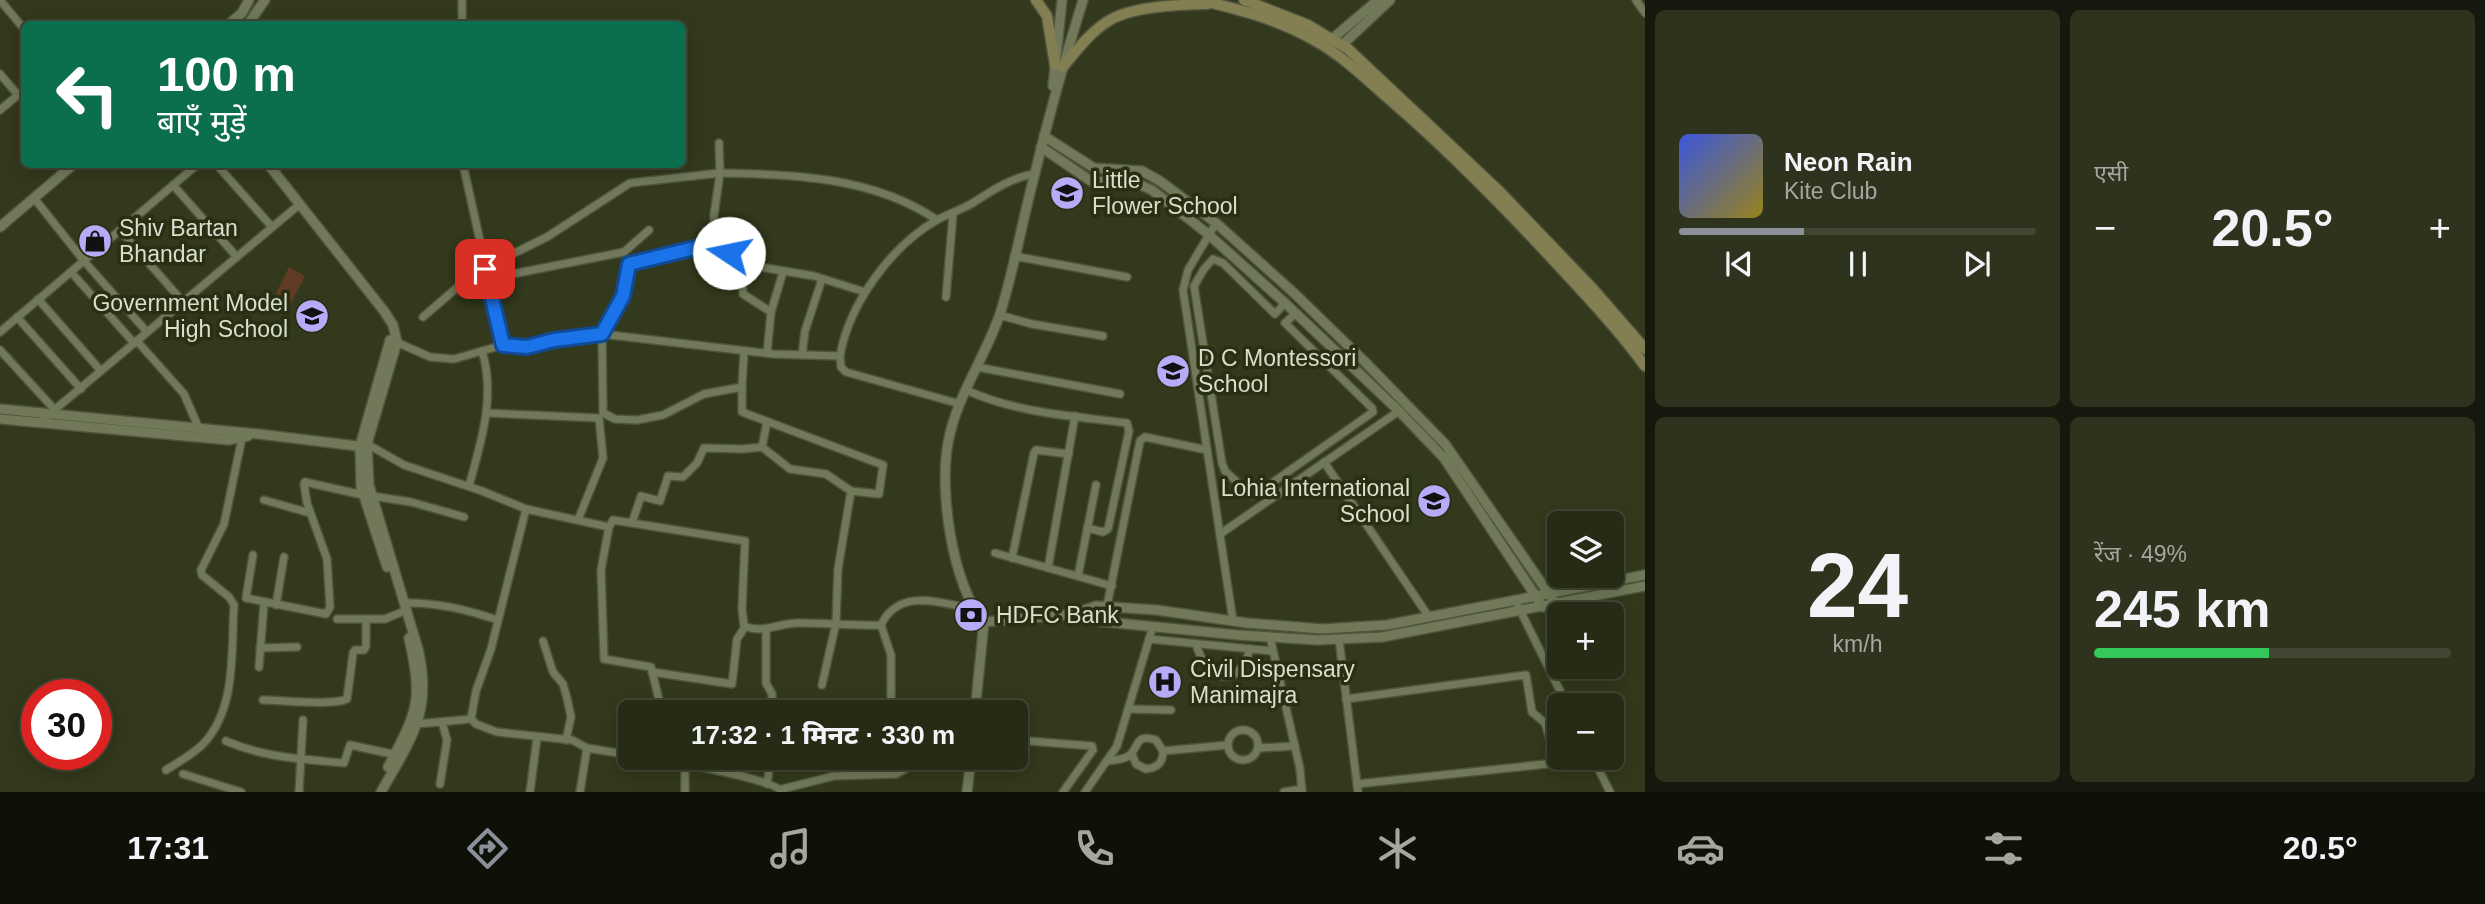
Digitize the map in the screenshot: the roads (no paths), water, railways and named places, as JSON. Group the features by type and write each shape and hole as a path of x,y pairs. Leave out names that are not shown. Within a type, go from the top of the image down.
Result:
{"main road":[{"path":"1036,0 1047,16 1059,66 1110,20 1167,5 1215,4"},
{"path":"1199,0 1276,22 1315,40 1341,57 1423,129 1496,200 1584,292 1645,366"},
{"path":"1244,0 1308,25 1337,42 1428,122 1500,191 1593,289 1645,349"}],"street":[{"path":"0,0 21,25"},
{"path":"233,21 242,13 249,0"},
{"path":"250,21 265,0"},
{"path":"462,21 463,0"},
{"path":"976,700 984,622 973,609 953,547 946,482 948,443 960,404 999,315 1050,112 1059,66 1062,0"},
{"path":"1059,66 1083,0"},
{"path":"1337,42 1378,0"},
{"path":"1337,42 1390,0"},
{"path":"1636,0 1645,13"},
{"path":"0,74 21,93 0,110"},
{"path":"1044,136 1094,168 1142,171 1160,181 1216,223 1364,361 1448,455 1555,602"},
{"path":"715,243 714,215 720,173 719,143"},
{"path":"1041,147 1090,181 1136,183 1152,190 1208,234 1296,313 1448,455 1543,607"},
{"path":"0,226 69,168"},
{"path":"0,332 193,168"},
{"path":"220,168 272,227"},
{"path":"271,168 393,325 393,341 365,446 361,487 368,495 424,673 424,697 417,724 375,792"},
{"path":"464,168 503,345"},
{"path":"424,317 474,273 547,237 630,183 720,173 777,174 835,182 909,203 937,220"},
{"path":"960,404 846,372 841,367 840,356 844,335 865,292 904,244 937,220 1016,179 1034,174"},
{"path":"173,185 237,257"},
{"path":"34,198 83,261 148,332"},
{"path":"40,422 300,204"},
{"path":"946,297 953,214"},
{"path":"1216,223 1188,270 1183,290 1233,621"},
{"path":"120,230 184,302"},
{"path":"487,279 624,252 649,230"},
{"path":"715,243 742,264 822,279 865,292"},
{"path":"715,243 629,264 623,296 602,334 603,413 607,417 638,421 663,415 704,394 742,387"},
{"path":"1014,256 1127,277"},
{"path":"1210,260 1218,260 1286,323 1373,412 1251,495 1225,471 1222,463 1195,284 1210,260"},
{"path":"742,264 743,294 771,312"},
{"path":"71,272 184,394 201,433"},
{"path":"767,354 771,312 783,272"},
{"path":"802,355 805,331 822,279"},
{"path":"38,299 101,371"},
{"path":"1275,314 1285,303"},
{"path":"1286,323 1296,313"},
{"path":"999,315 1103,337"},
{"path":"17,317 80,389"},
{"path":"393,341 430,357 454,359 503,345 527,347 554,340 602,334 767,354 840,356"},
{"path":"0,350 52,412"},
{"path":"469,486 486,413 489,387 482,351"},
{"path":"632,523 641,496 660,501 668,476 682,477 697,463 704,448 762,447 790,468 826,474 851,491 879,494 883,465 742,412 744,351"},
{"path":"977,367 1120,394"},
{"path":"966,390 989,401 1018,408 1127,423 1108,529 1103,532 1087,528"},
{"path":"0,409 52,412 201,433 229,440 260,434"},
{"path":"1220,534 1399,411"},
{"path":"486,413 599,418 603,458 578,520"},
{"path":"1048,568 1075,416"},
{"path":"0,419 201,433 260,434 365,446 404,465 469,486 526,509 609,527"},
{"path":"762,447 767,422"},
{"path":"1107,606 1140,441 1145,437 1207,450"},
{"path":"166,770 200,748 220,722 227,699 234,605 229,597 202,575 201,570 223,524 242,438"},
{"path":"1012,558 1034,453 1036,450 1069,454"},
{"path":"1324,462 1429,617"},
{"path":"253,555 245,596 248,599 326,614 329,612 327,559 310,513 305,482 411,502 464,517"},
{"path":"1078,576 1096,485"},
{"path":"822,685 836,623 838,569 851,491"},
{"path":"264,500 310,513"},
{"path":"526,509 498,620 476,691 471,719 475,724 497,732 566,740 587,748 618,753"},
{"path":"652,672 732,684 737,639 745,627 742,609 745,541 613,520 609,527 601,570 604,659 650,667 659,700"},
{"path":"995,553 1112,586"},
{"path":"276,605 284,557"},
{"path":"984,622 1074,614 1096,606 1107,606 1322,629 1387,625 1645,575"},
{"path":"1566,602 1645,586"},
{"path":"891,700 891,655 881,625 888,611 899,603 922,600 973,609"},
{"path":"1515,600 1561,693"},
{"path":"337,619 385,619 403,608 428,602 468,610 498,620"},
{"path":"259,667 264,603"},
{"path":"1074,614 1096,621 1270,637 1339,639 1382,637 1547,606"},
{"path":"381,792 412,720 418,697 417,676 403,608"},
{"path":"1086,792 1117,746 1157,610"},
{"path":"263,699 330,702 347,699 353,653 355,650 364,650 366,646 366,620"},
{"path":"745,627 766,629 793,623 881,625"},
{"path":"1267,625 1295,746 1302,790 1284,792"},
{"path":"766,629 766,683 773,700"},
{"path":"1149,639 1273,651"},
{"path":"1339,639 1357,788 1547,764"},
{"path":"543,641 553,673 563,684 567,698 570,717 566,740"},
{"path":"1196,644 1209,669 1224,677 1238,672 1250,649"},
{"path":"260,648 297,647"},
{"path":"1346,699 1526,676 1532,712 1545,723 1547,730"},
{"path":"1232,702 1283,695"},
{"path":"1128,709 1171,710"},
{"path":"417,724 471,719"},
{"path":"299,792 303,720"},
{"path":"440,784 447,740 442,722"},
{"path":"1245,730 1254,734 1259,748 1254,757 1244,761 1235,758 1228,745 1235,732 1245,730"},
{"path":"530,792 537,738"},
{"path":"1107,761 1132,754 1137,742 1150,738 1160,745 1163,751 1161,762 1152,769 1136,764 1132,754"},
{"path":"226,741 273,756 345,763 350,745 398,755"},
{"path":"1028,741 1092,746 1093,750 1063,792"},
{"path":"1163,751 1228,745"},
{"path":"1259,748 1295,746"},
{"path":"580,792 587,748"},
{"path":"685,770 685,792"},
{"path":"710,770 782,790 834,776 895,774 903,770"},
{"path":"767,784 769,770"},
{"path":"967,792 970,770"},
{"path":"1599,770 1610,792"},
{"path":"183,774 241,792"}],"place":[{"name":"Little Flower School","path":"1067,193"},
{"name":"Shiv Bartan Bhandar","path":"95,241"},
{"name":"Government Model High School","path":"312,316"},
{"name":"D C Montessori School","path":"1173,371"},
{"name":"Lohia International School","path":"1434,501"},
{"name":"HDFC Bank","path":"971,615"},
{"name":"Civil Dispensary Manimajra","path":"1165,682"}]}
